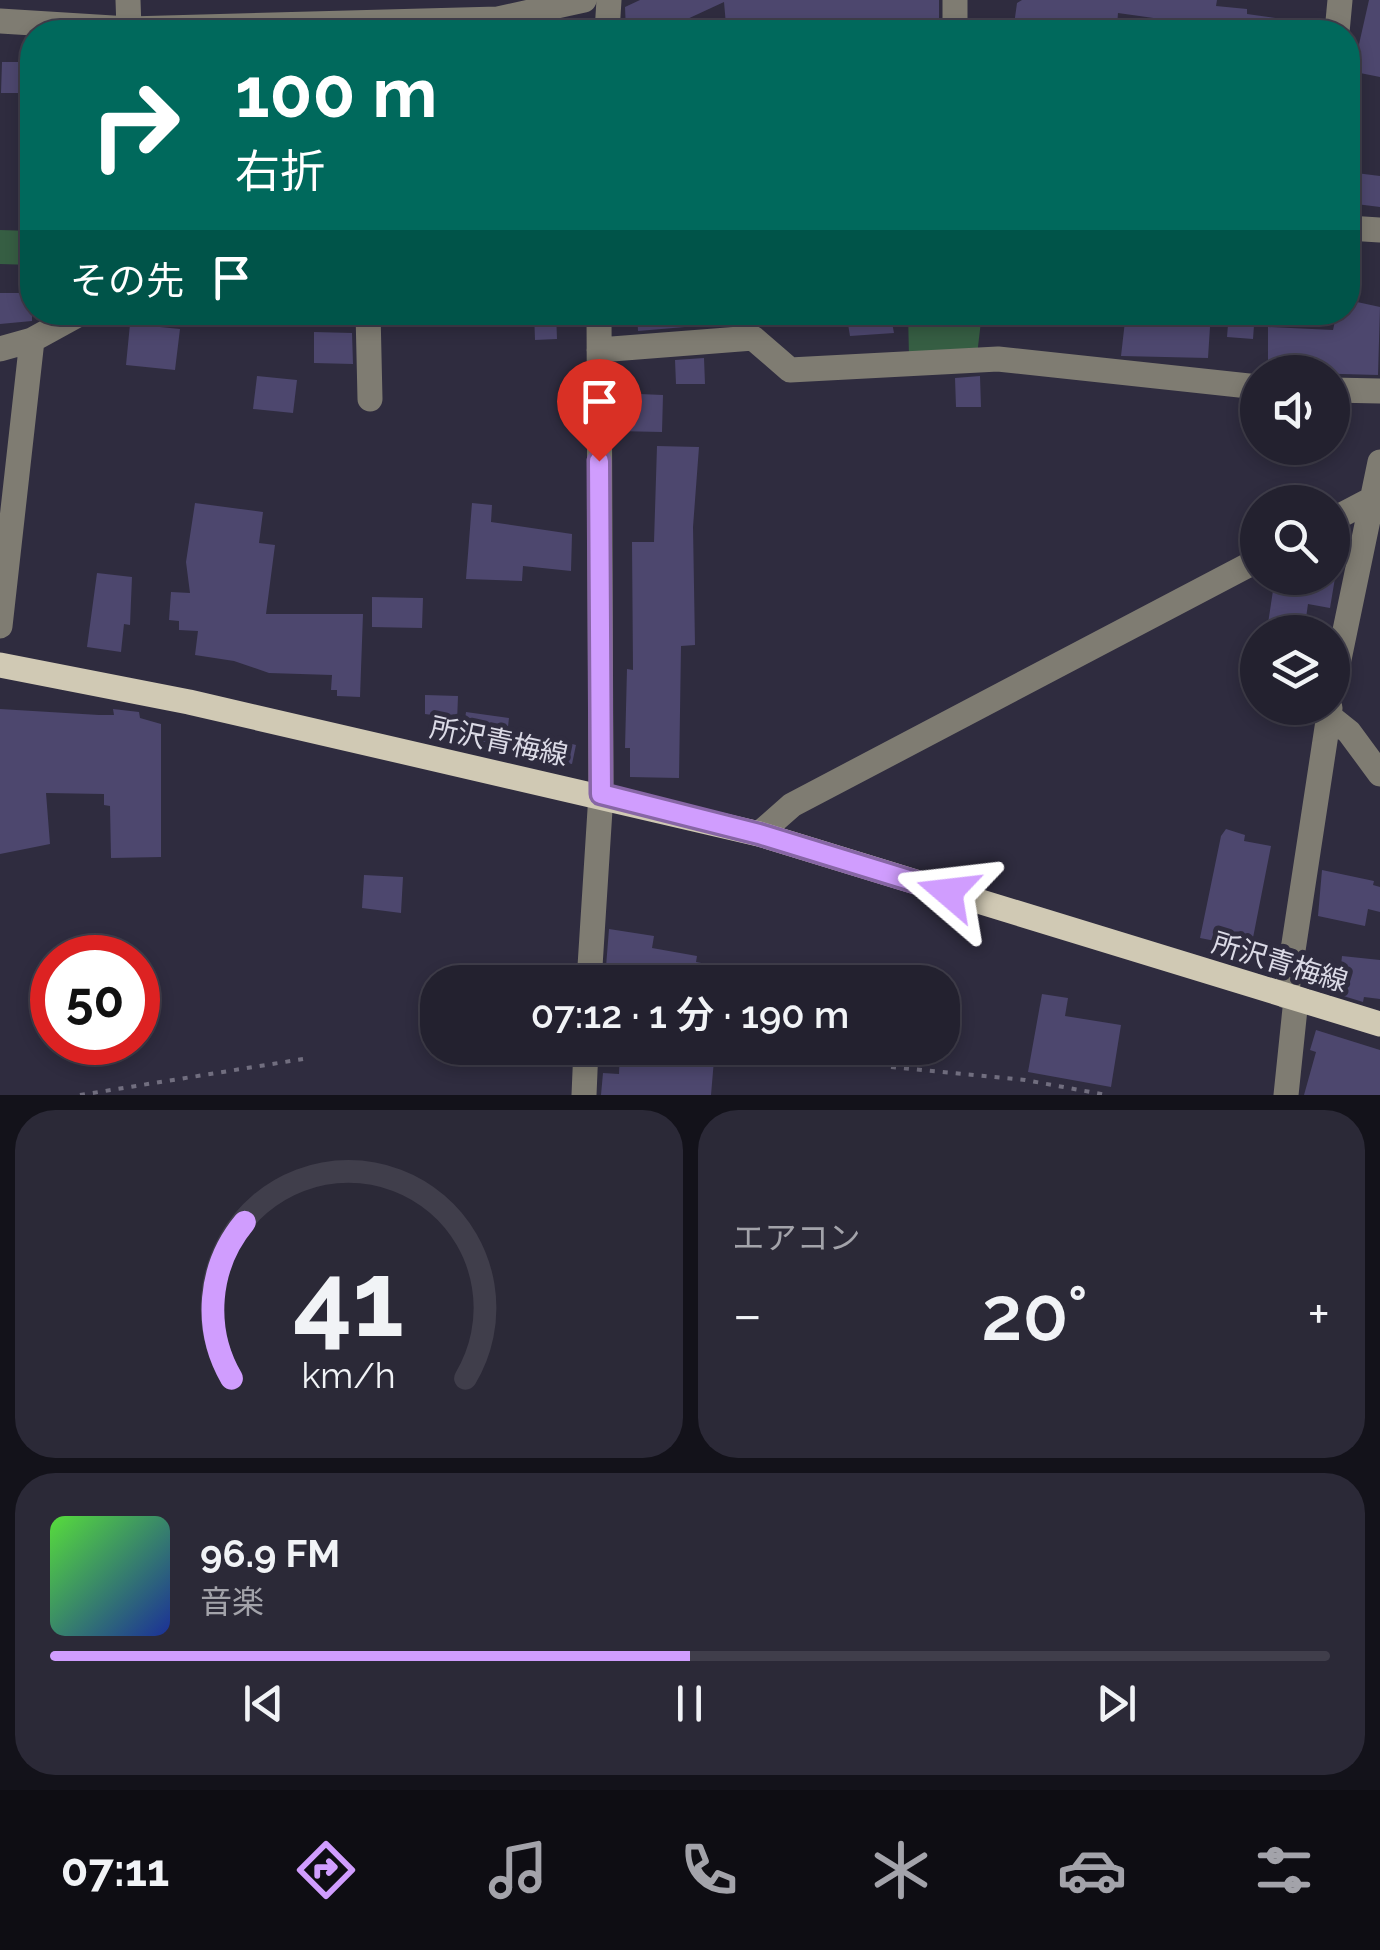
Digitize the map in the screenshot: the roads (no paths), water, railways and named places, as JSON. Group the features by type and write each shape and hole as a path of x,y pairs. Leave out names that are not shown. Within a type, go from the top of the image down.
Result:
{"main road":[{"name":"所沢青梅線","path":"0,665 601,794 759,834 1380,1024"}],"street":[{"path":"516,20 584,0"},
{"path":"0,349 32,340 51,325"},
{"path":"368,325 370,399"},
{"path":"590,965 601,794 599,325"},
{"path":"599,350 753,338 790,370 998,359 1240,385"},
{"path":"0,626 32,340"},
{"path":"1350,390 1380,391"},
{"path":"1349,615 1380,462"},
{"path":"1350,509 1376,492"},
{"path":"759,834 792,804 1240,569"},
{"path":"1286,1095 1291,997 1327,725"},
{"path":"1344,725 1380,774"},
{"path":"584,1095 585,1065"}]}
